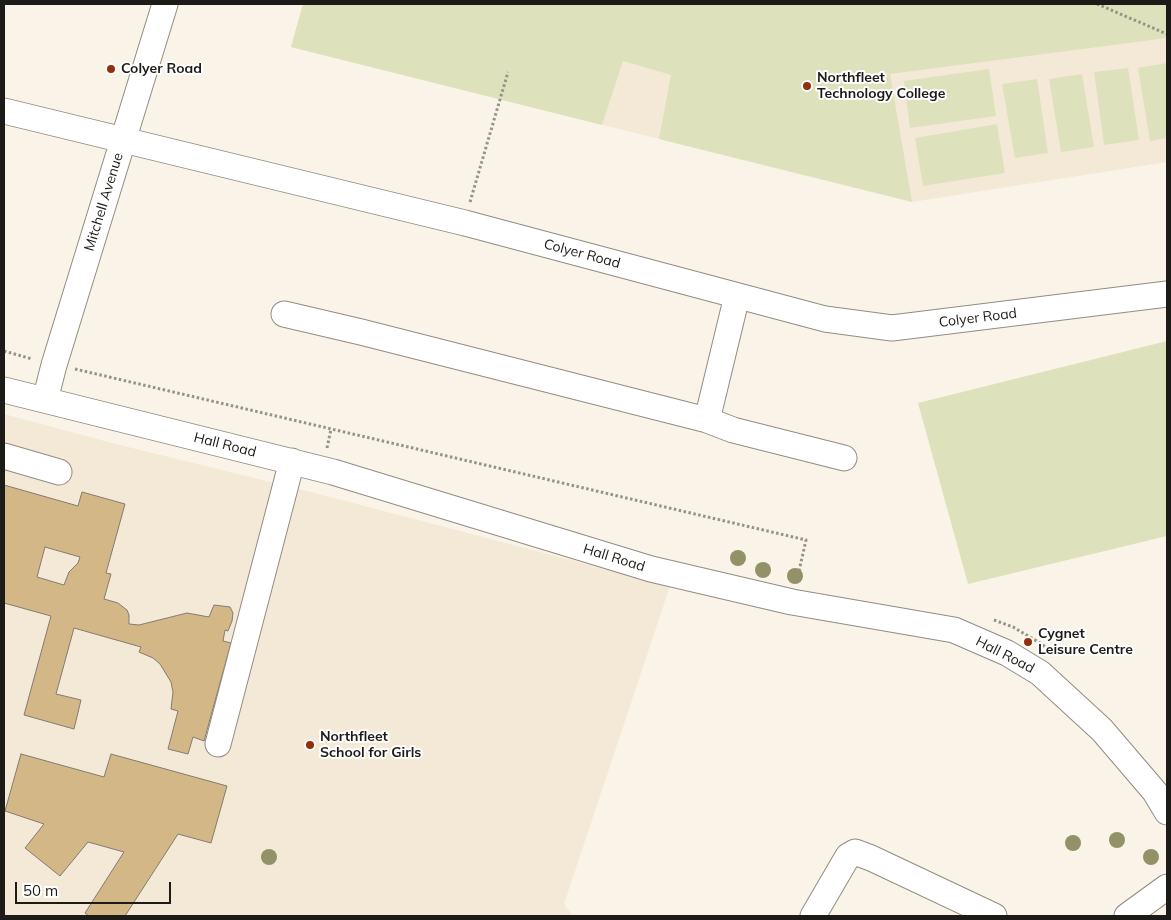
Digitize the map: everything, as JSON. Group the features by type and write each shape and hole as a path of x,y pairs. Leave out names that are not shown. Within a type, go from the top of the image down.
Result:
{"street":[{"name":"Mitchell Avenue","path":"45,400 54,365 165,4"},
{"name":"Colyer Road","path":"4,111 465,222 825,319 892,328 1167,294"},
{"path":"707,420 737,296"},
{"path":"284,314 707,420 733,430 844,458"},
{"name":"Hall Road","path":"4,390 333,472 651,569 792,602 954,630 1006,653 1040,673 1095,724 1163,796"},
{"path":"4,456 58,472"},
{"path":"218,744 292,462"},
{"path":"813,916 848,856 855,852 994,916"},
{"path":"1127,916 1167,887"}],"path":[{"path":"1097,4 1167,34"},
{"path":"465,222 508,72"},
{"path":"4,351 54,365 806,540 792,602"}],"shaded area":[{"name":"Northfleet Technology College","path":"303,4 1167,4 1167,162 912,202 291,47"},
{"name":"Northfleet School for Girls","path":"4,414 670,586 564,904 573,916 4,916"}],"green space":[{"name":"Northfleet Technology College","path":"303,4 1167,4 1167,38 890,74 912,202 659,139 671,75 623,61 602,125 291,47"},
{"path":"1167,63 1167,138 1150,141 1138,68"},
{"path":"1128,68 1139,140 1104,145 1094,72"},
{"path":"989,69 996,116 910,128 904,81"},
{"path":"1082,74 1094,147 1061,152 1049,79"},
{"path":"1037,79 1048,153 1015,158 1002,84"},
{"path":"997,124 1005,173 923,186 915,138"},
{"path":"1167,341 1167,536 968,584 918,403"}],"building":[{"path":"4,485 78,506 82,492 125,504 106,573 111,574 104,599 118,603 127,610 129,624 139,625 187,613 209,617 214,605 230,607 233,613 228,631 225,630 223,641 231,643 204,741 193,737 188,754 168,749 178,711 171,709 173,692 171,682 160,664 153,658 139,652 141,647 74,628 56,694 81,700 74,729 24,715 51,616 4,603","holes":["45,547 80,557 78,563 69,572 64,585 37,577"]},
{"path":"21,754 104,777 111,754 227,786 211,843 178,834 125,916 89,916 85,913 124,852 88,842 60,876 25,848 44,824 5,811"}],"place":[{"name":"Colyer Road","path":"111,69"},
{"name":"Northfleet Technology College","path":"807,86"},
{"name":"Cygnet Leisure Centre","path":"1028,642"},
{"name":"Northfleet School for Girls","path":"310,745"}]}
